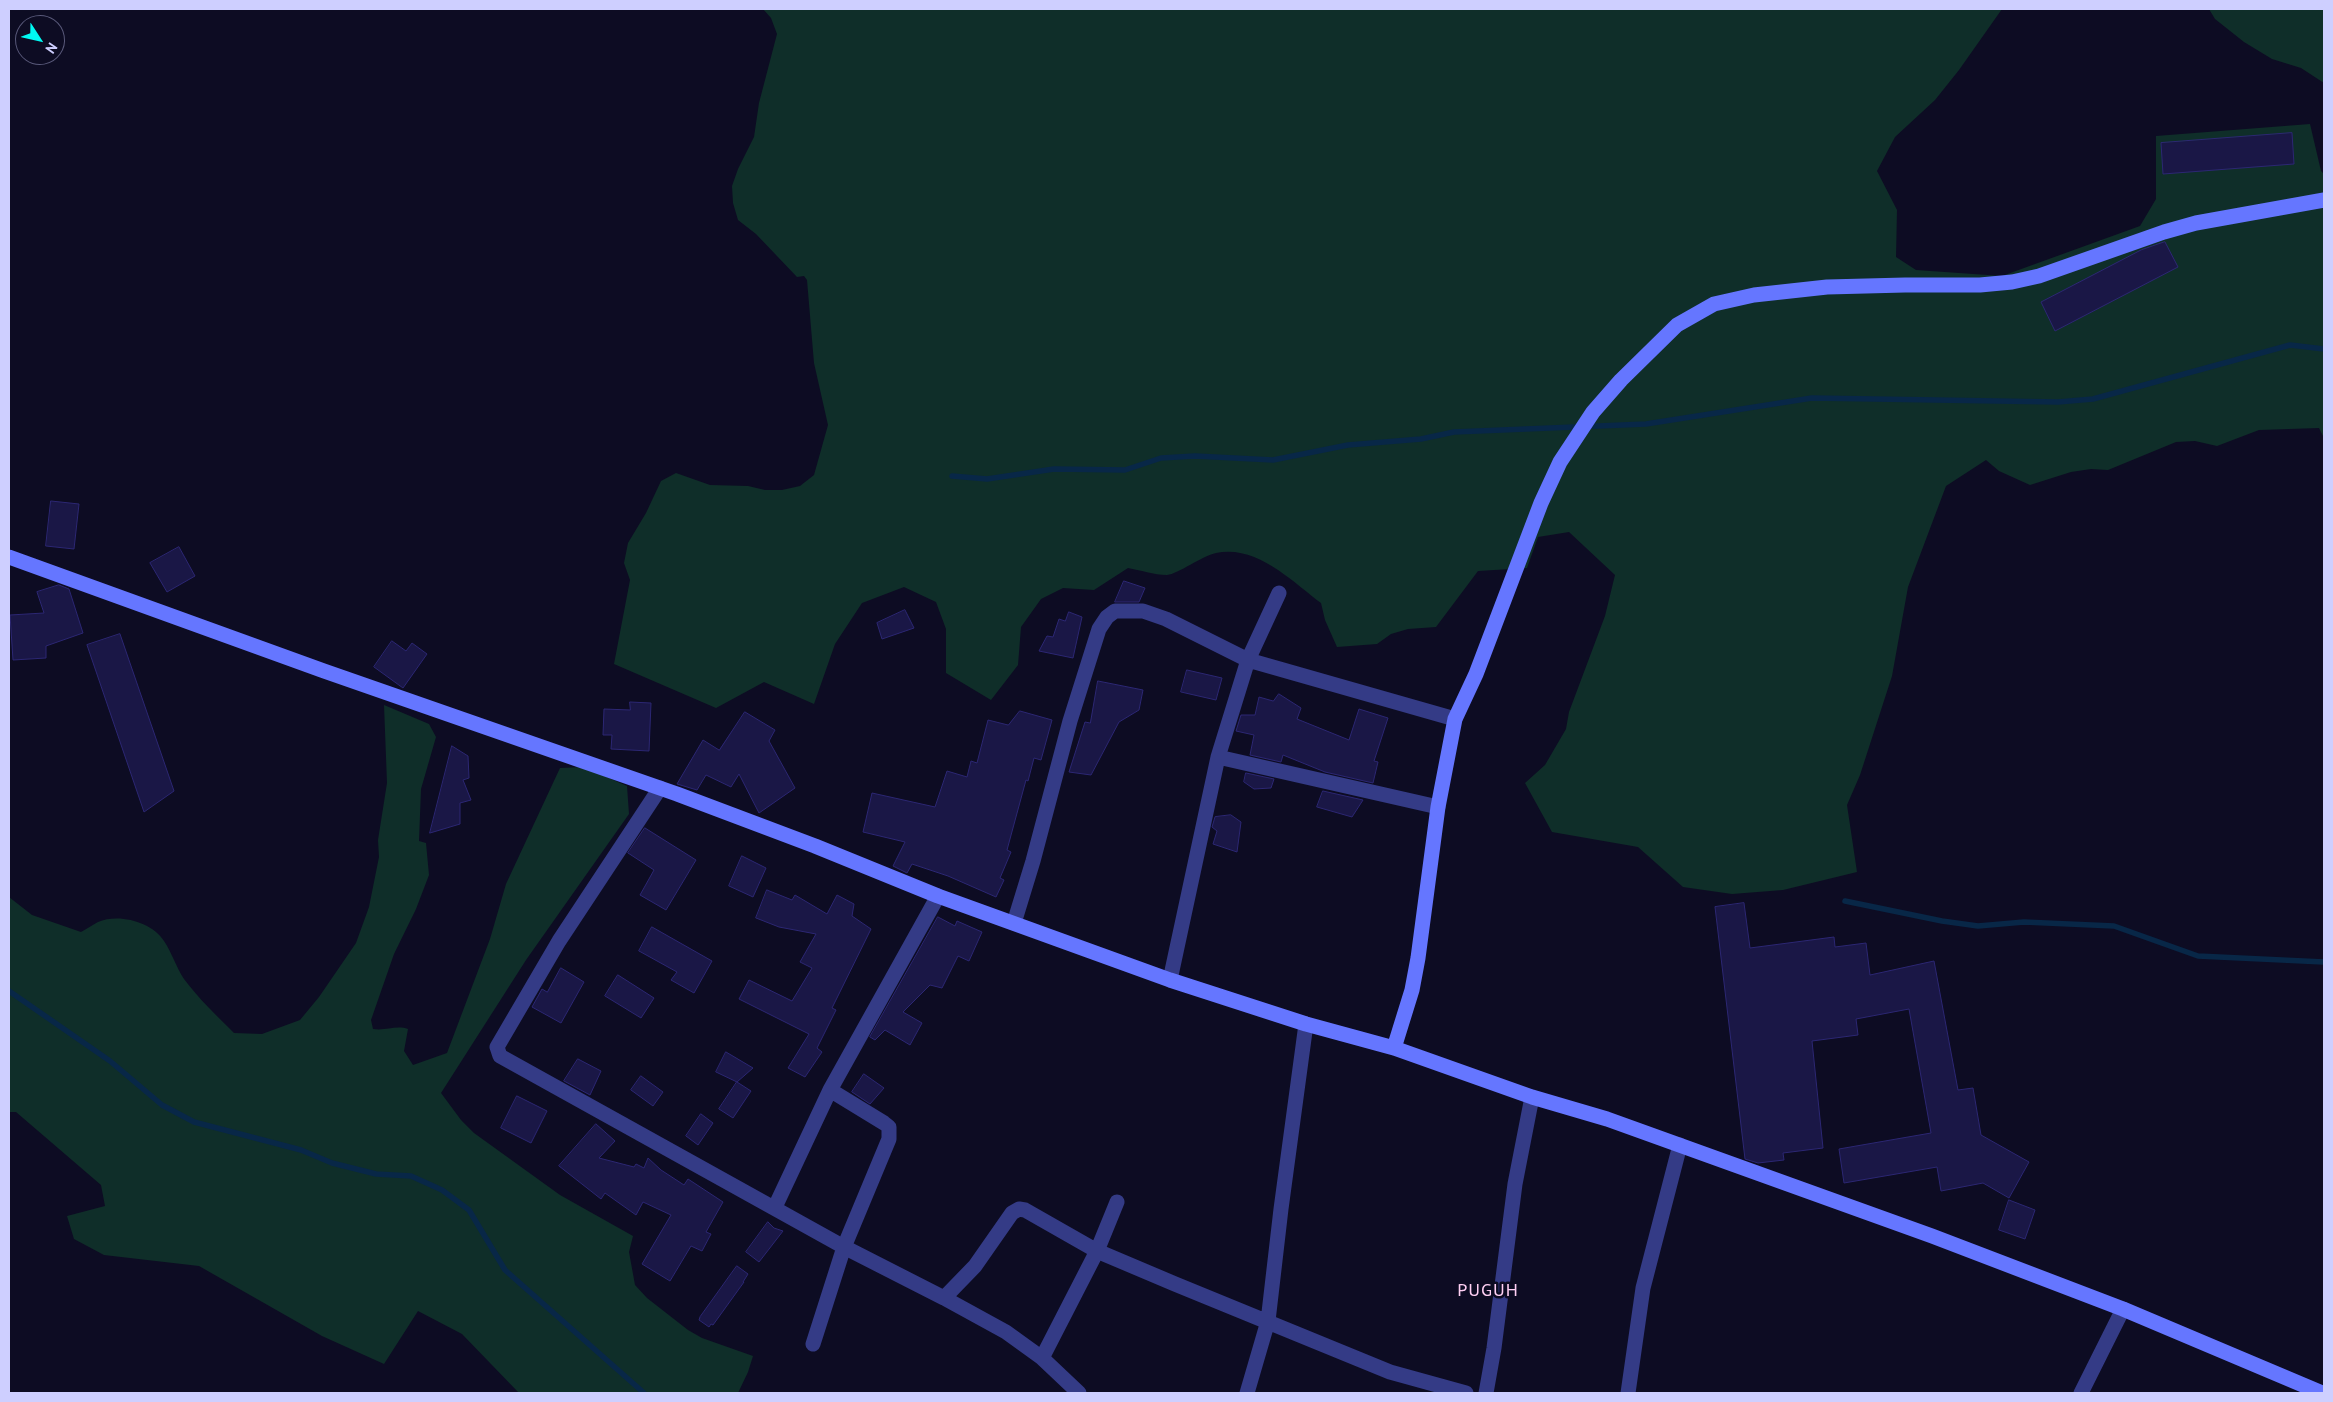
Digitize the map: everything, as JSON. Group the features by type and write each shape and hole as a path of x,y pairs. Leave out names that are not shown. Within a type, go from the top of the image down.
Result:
{"street":[{"path":"1394,1048 1412,990 1418,958 1438,807 1455,719 1476,674 1540,503 1560,462 1593,412 1621,380 1677,325 1714,304 1754,294 1885,285 1980,285 2012,282 2039,276 2164,232 2196,223 2324,200"},
{"path":"9,556 324,671 660,788 815,846 938,896 1170,980 1306,1024 1394,1048 1532,1097 1607,1119 1932,1236 2123,1309 2322,1393"},
{"path":"1170,980 1218,757 1248,660 1279,593"},
{"path":"1014,923 1033,861 1070,721 1099,629 1107,617 1115,611 1143,611 1166,619 1248,660 1455,719"},
{"path":"1218,757 1438,807"},
{"path":"660,788 559,941 497,1047 498,1052 504,1059 775,1207 844,1247 1006,1332 1042,1358 1079,1393"},
{"path":"775,1207 830,1090 938,896"},
{"path":"1247,1393 1268,1321 1306,1024"},
{"path":"813,1344 844,1247 890,1133 884,1123 830,1090"},
{"path":"1486,1393 1494,1348 1515,1184 1532,1097"},
{"path":"1628,1393 1643,1288 1680,1145"},
{"path":"1042,1358 1098,1251 1117,1202"},
{"path":"944,1298 975,1266 1012,1213 1019,1209 1025,1210 1098,1251 1390,1372 1466,1393"},
{"path":"2081,1393 2123,1309"}],"green space":[{"path":"763,9 2002,9 1959,70 1935,100 1895,137 1877,171 1897,210 1896,257 1916,270 2002,276 2140,226 2156,199 2156,136 2310,124 2321,171 2324,174 2324,438 2319,428 2259,430 2217,446 2195,441 2176,442 2108,470 2091,469 2071,472 2030,485 1999,471 1986,460 1946,486 1908,587 1892,676 1860,775 1847,805 1857,872 1783,890 1732,894 1683,887 1638,847 1552,832 1525,783 1545,765 1566,729 1569,712 1605,616 1615,575 1569,532 1538,537 1527,568 1478,571 1436,627 1408,629 1391,634 1377,644 1337,647 1325,620 1321,603 1273,567 1245,554 1231,552 1216,553 1167,575 1128,568 1094,590 1063,588 1041,599 1021,627 1018,665 991,700 946,673 946,629 936,602 904,587 862,603 835,644 814,704 764,682 716,708 614,664 630,580 624,563 628,543 646,513 661,481 676,473 710,485 748,486 765,490 782,490 800,486 814,475 828,425 814,363 807,280 804,276 797,277 756,234 738,220 733,203 732,186 754,137 759,103 777,34 771,18"},
{"path":"2209,9 2324,9 2324,83 2301,68 2272,59 2244,42 2215,19"},
{"path":"384,705 429,724 436,737 421,789 419,841 426,843 429,875 416,909 394,954 371,1020 373,1029 408,1029 404,1051 413,1065 447,1053 490,939 506,884 560,768 584,767 627,786 629,814 526,960 441,1093 461,1120 474,1133 560,1195 633,1236 629,1252 635,1285 647,1298 688,1330 702,1338 753,1356 738,1393 519,1393 462,1334 418,1311 384,1364 322,1336 199,1266 104,1255 74,1239 67,1216 105,1206 101,1185 16,1112 9,1112 9,897 32,915 81,932 106,919 125,919 143,924 152,929 164,941 184,979 234,1033 262,1034 300,1020 319,997 356,943 369,907 379,857 378,840 387,783"}],"building":[{"path":"2292,133 2294,164 2163,174 2161,143"},
{"path":"2165,242 2178,267 2055,331 2041,302 2141,250"},
{"path":"51,501 79,504 74,549 46,546"},
{"path":"179,547 195,576 167,592 150,563"},
{"path":"1124,581 1145,588 1139,602 1115,602"},
{"path":"59,585 69,589 83,633 46,646 46,658 13,660 10,615 44,613 37,592"},
{"path":"905,610 914,628 882,639 877,623"},
{"path":"1069,612 1082,617 1073,658 1039,651 1047,636 1053,637 1059,619 1065,621"},
{"path":"120,634 174,791 144,812 87,645"},
{"path":"392,641 406,651 412,643 427,654 403,688 374,667"},
{"path":"1187,670 1222,678 1216,700 1181,692"},
{"path":"1098,681 1143,690 1139,710 1119,722 1091,775 1069,772 1085,722 1090,723"},
{"path":"1279,694 1301,708 1297,719 1349,740 1359,709 1388,718 1374,761 1378,762 1373,783 1325,772 1283,755 1281,762 1250,755 1254,735 1236,731 1241,715 1255,715 1259,697 1273,701"},
{"path":"630,702 651,703 649,751 611,749 612,735 603,735 604,709 630,710"},
{"path":"1020,711 1052,720 1041,760 1034,758 1028,781 1026,780 1007,850 1011,852 1000,878 1004,880 996,897 948,876 912,864 907,873 893,866 905,842 863,832 872,793 935,807 947,771 967,777 971,761 977,763 988,720 1008,725"},
{"path":"745,712 775,730 769,741 795,788 759,813 739,774 731,787 706,775 697,790 677,784 703,740 719,750"},
{"path":"452,746 468,756 469,778 463,780 471,800 460,803 460,824 430,833"},
{"path":"1246,773 1274,779 1271,788 1254,789 1244,782"},
{"path":"1323,791 1363,800 1352,817 1317,807"},
{"path":"1231,815 1241,822 1237,852 1213,844 1217,831 1212,827 1215,817"},
{"path":"645,828 696,860 666,910 640,895 654,870 628,853"},
{"path":"742,856 766,868 753,897 729,886"},
{"path":"767,890 792,900 795,895 827,914 837,895 854,904 852,916 871,929 832,1008 836,1010 817,1048 822,1052 805,1077 788,1068 809,1034 739,999 749,980 792,1001 812,968 800,962 816,934 779,927 756,918"},
{"path":"1744,903 1750,948 1834,937 1835,947 1866,943 1870,975 1934,961 1958,1090 1973,1088 1981,1135 2029,1162 2009,1198 1983,1183 1941,1191 1937,1167 1844,1183 1839,1149 1931,1133 1909,1009 1856,1019 1858,1035 1812,1041 1823,1148 1783,1153 1784,1160 1758,1163 1745,1159 1715,907"},
{"path":"938,917 955,926 957,921 982,932 969,961 958,956 942,988 930,985 903,1012 922,1023 910,1045 885,1030 875,1040 870,1037"},
{"path":"652,927 712,961 694,993 671,980 677,972 639,951"},
{"path":"561,968 584,982 561,1023 532,1007 542,989 547,992"},
{"path":"618,975 654,998 641,1018 605,996"},
{"path":"726,1052 753,1068 737,1082 716,1072"},
{"path":"578,1059 601,1071 590,1095 564,1081"},
{"path":"864,1074 884,1088 870,1104 852,1092"},
{"path":"641,1076 663,1092 653,1106 631,1090"},
{"path":"737,1082 751,1091 733,1118 719,1109"},
{"path":"517,1096 547,1111 531,1143 501,1128"},
{"path":"701,1114 713,1123 698,1145 686,1136"},
{"path":"596,1124 615,1141 599,1158 634,1167 636,1164 644,1168 648,1158 661,1170 684,1185 688,1179 723,1202 706,1232 711,1234 702,1251 691,1246 670,1281 642,1264 671,1215 643,1202 636,1215 605,1193 601,1199 559,1166"},
{"path":"2009,1200 2035,1210 2025,1239 1999,1230"},
{"path":"768,1222 774,1228 783,1231 759,1262 746,1252"},
{"path":"737,1266 748,1274 713,1325 711,1324 709,1327 699,1320 700,1317"}],"waterway":[{"path":"952,476 987,479 1054,469 1125,470 1161,458 1195,456 1273,460 1348,445 1421,439 1454,432 1646,424 1812,398 2058,402 2093,399 2290,345 2324,349"},
{"path":"1845,901 1942,921 1978,926 2024,922 2114,926 2198,956 2324,962"},
{"path":"9,991 110,1061 162,1105 194,1122 301,1150 332,1163 376,1174 411,1176 442,1190 469,1210 505,1270 644,1393"}],"district":[{"name":"PUGUH","path":"1488,1291"}]}
